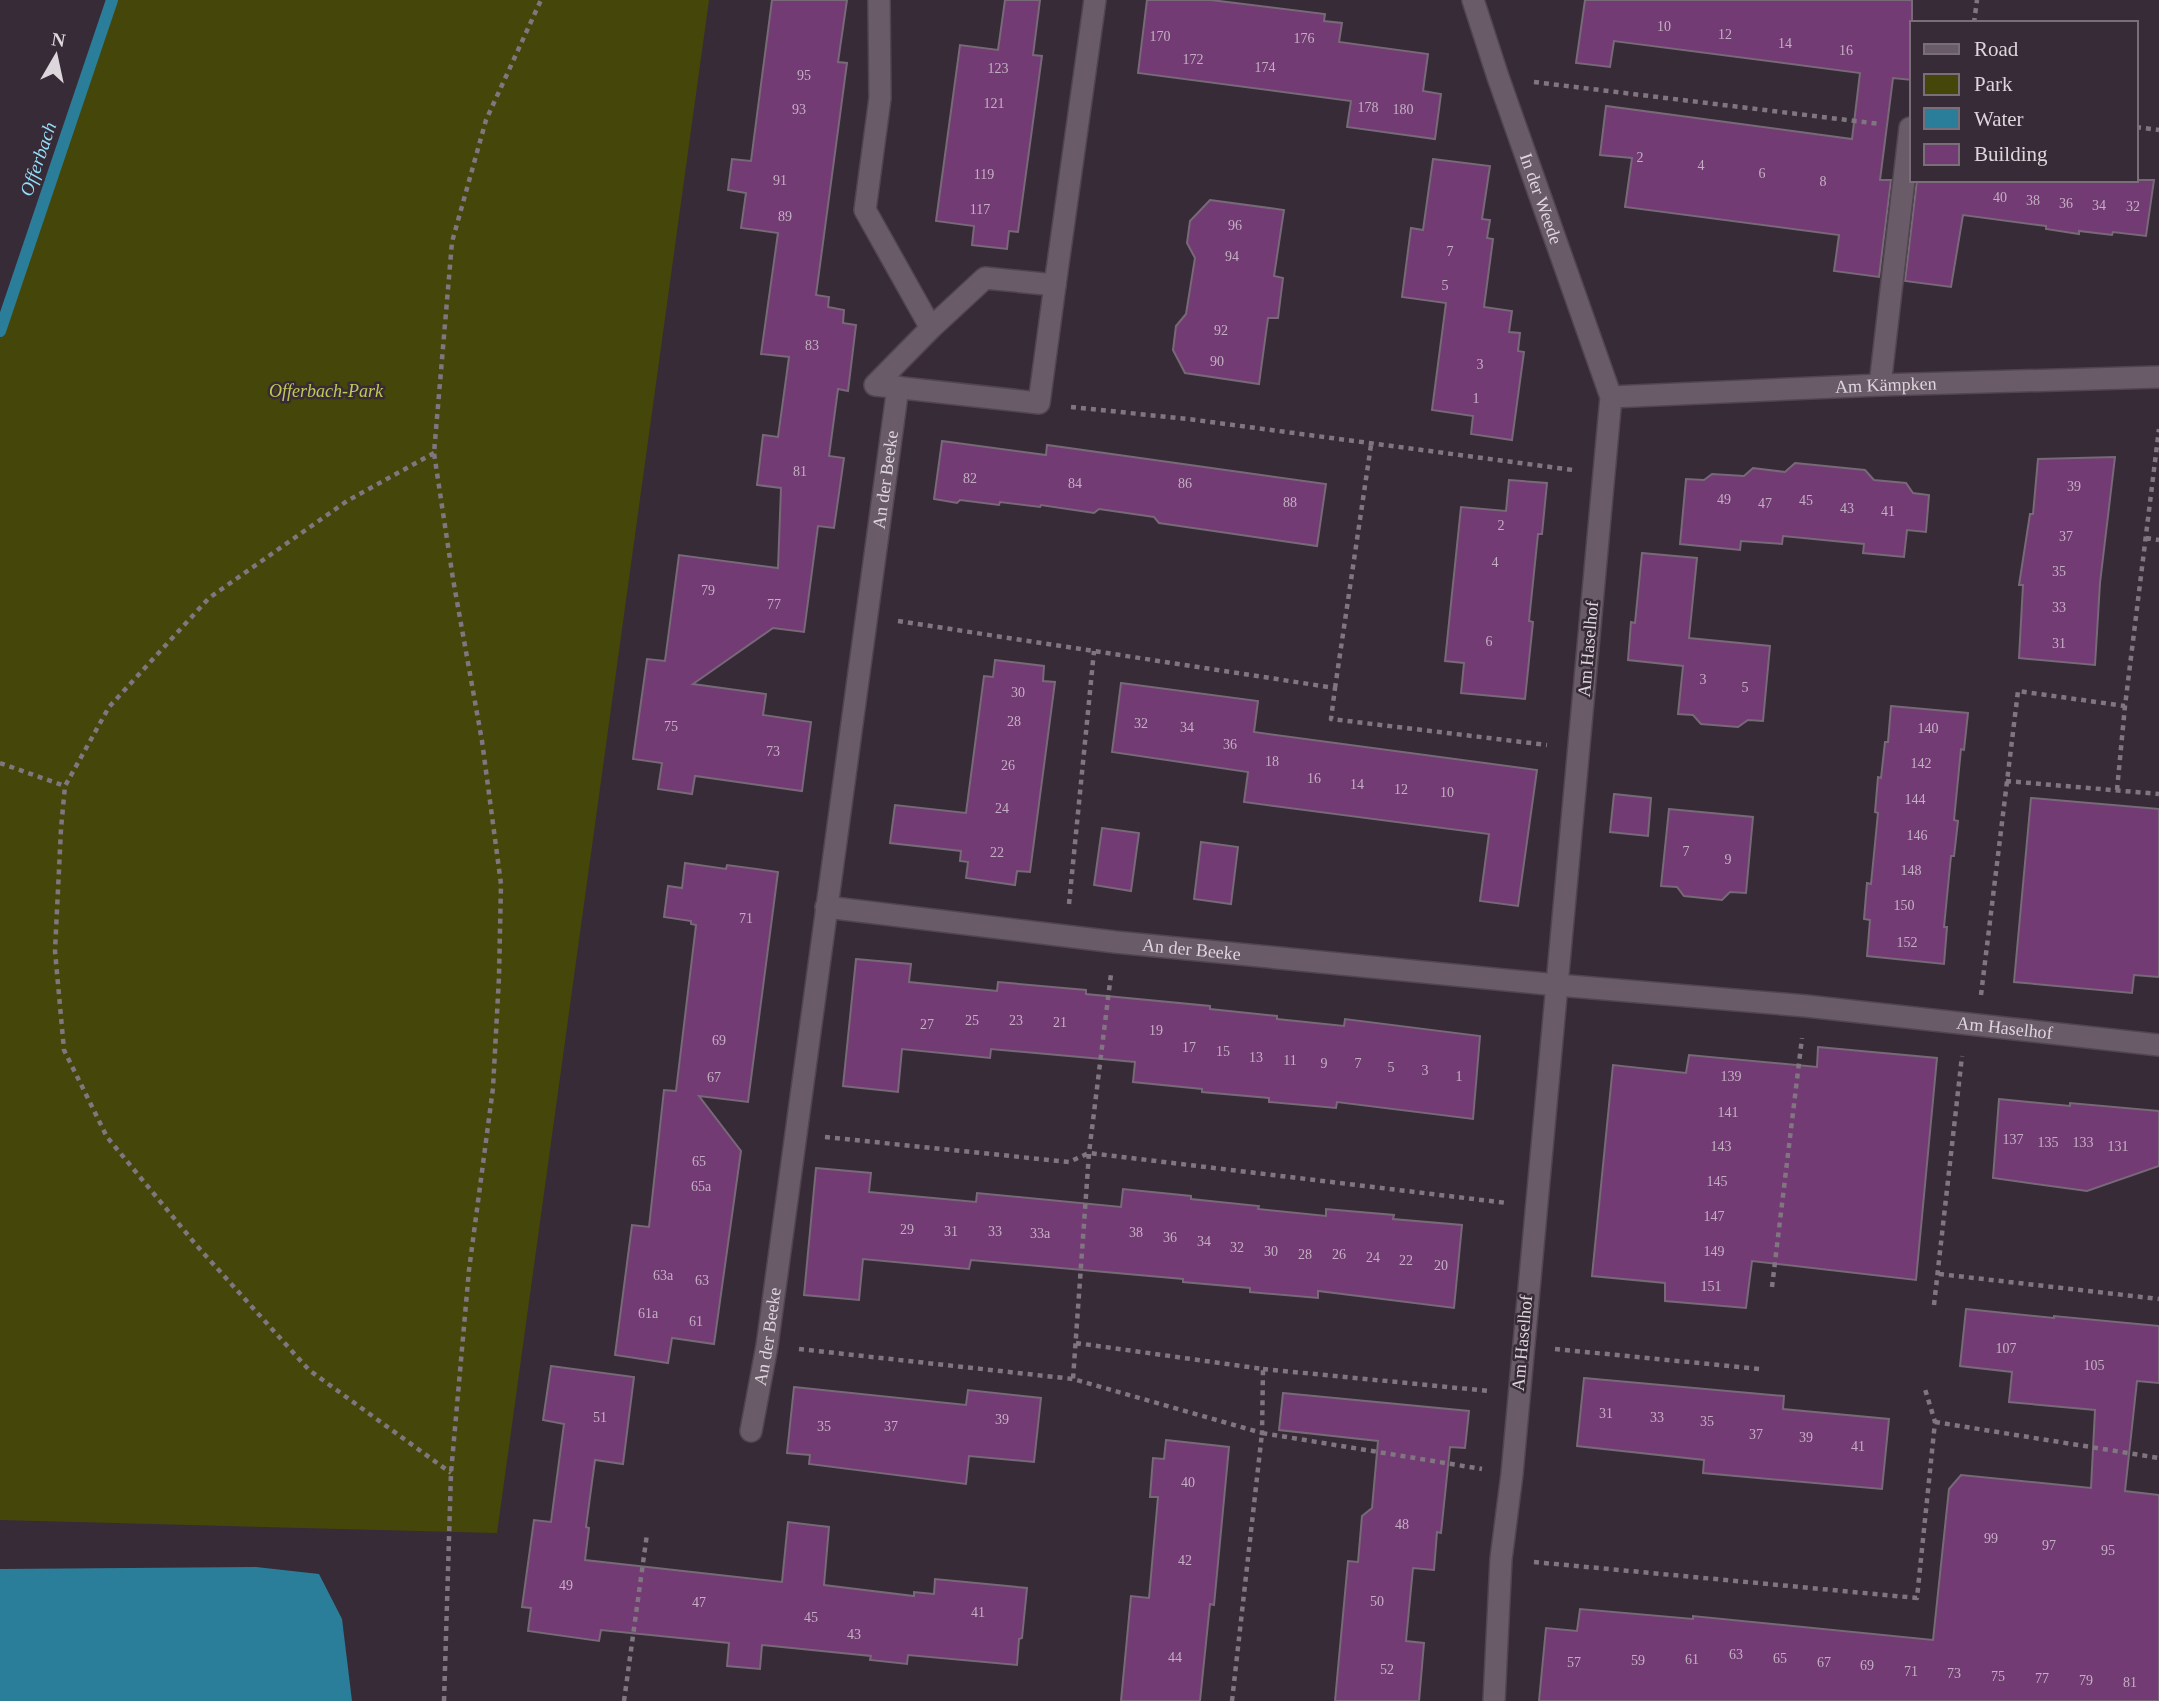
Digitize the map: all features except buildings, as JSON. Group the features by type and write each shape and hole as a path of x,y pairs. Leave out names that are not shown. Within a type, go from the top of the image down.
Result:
{"street":[{"path":"879,0 880,98 865,210 931,328"},
{"path":"1055,285 985,278 875,385 1039,403 1095,0"},
{"name":"In der Weede","path":"1473,0 1611,397"},
{"path":"1880,385 1910,128"},
{"name":"Am Kämpken","path":"1611,397 1880,385 2159,377"},
{"name":"An der Beeke","path":"751,1431 767,1346 797,1133 898,387"},
{"name":"Am Haselhof","path":"1494,1701 1501,1559 1512,1474 1611,397"},
{"name":"An der Beeke","path":"826,907 1115,942 1557,985"},
{"name":"Am Haselhof","path":"1557,985 1806,1006 2159,1045"}],"path":[{"path":"444,1701 451,1472 469,1270 493,1088 501,884 482,741 434,453 452,242 486,120 541,0"},
{"path":"1974,21 1977,0"},
{"path":"1498,77 1910,128"},
{"path":"2138,127 2159,130"},
{"path":"1039,403 1188,419 1604,474"},
{"path":"2117,790 2159,429"},
{"path":"1371,445 1331,719 1579,750"},
{"path":"434,453 347,501 209,598 109,707 65,786 55,951 64,1051 107,1137 197,1246 309,1370 451,1472"},
{"path":"2146,538 2159,540"},
{"path":"866,616 1335,688"},
{"path":"1066,936 1094,651"},
{"path":"1934,1305 1967,1024 1979,1004 1985,968 2018,691 2125,706"},
{"path":"0,763 65,786"},
{"path":"2006,781 2159,794"},
{"path":"1073,1379 1089,1153 1115,942"},
{"path":"1772,1287 1806,1006"},
{"path":"797,1133 1069,1163 1089,1153 1535,1206"},
{"path":"1939,1274 2159,1299"},
{"path":"1076,1343 1264,1369 1518,1394"},
{"path":"767,1346 1073,1379 1262,1433 1512,1474"},
{"path":"1553,1348 1760,1369"},
{"path":"1232,1701 1262,1433 1264,1369"},
{"path":"1501,1559 1917,1598 1935,1422 1925,1389"},
{"path":"1935,1422 2159,1458"},
{"path":"624,1701 647,1534"}],"green space":[{"name":"Offerbach-Park","path":"109,0 709,0 497,1533 0,1520 0,338"}],"water":[{"path":"256,1567 319,1574 342,1619 352,1701 0,1701 0,1569"}],"waterway":[{"name":"Offerbach","path":"0,331 112,0"}]}
